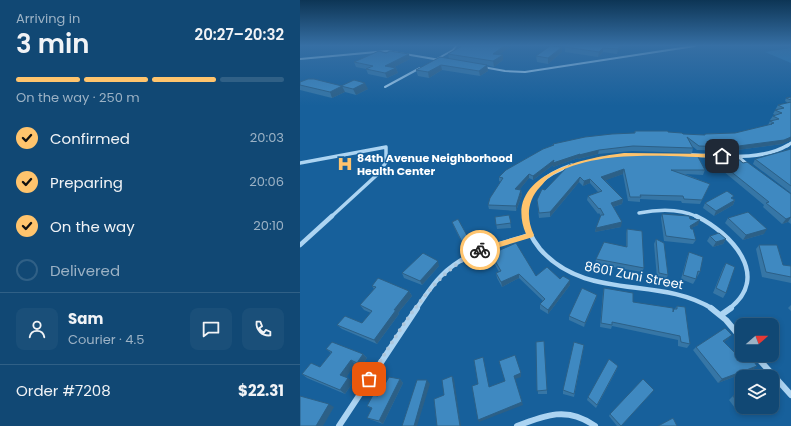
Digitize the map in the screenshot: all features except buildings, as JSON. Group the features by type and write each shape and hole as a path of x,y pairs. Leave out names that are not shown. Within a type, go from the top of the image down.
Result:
{"street":[{"path":"385,87 424,66"},
{"path":"480,66 506,71 525,72 566,66"},
{"path":"689,155 737,156 758,154 790,145"},
{"path":"300,163 386,147 386,162 379,173 300,245"},
{"path":"737,156 752,168"},
{"name":"8601 Zuni Street","path":"580,162 559,169 547,176 534,188 528,200 525,212 528,229 530,235 543,253 554,264 591,282 686,297 707,306 721,315 735,331"},
{"path":"639,213 661,210 680,211 695,216 719,230 743,256 749,271 747,286 737,301 721,315"},
{"path":"339,426 415,310 441,276 468,256 486,248 530,235"},
{"path":"761,362 791,395"},
{"path":"517,426 552,413 563,413 572,414 590,422 595,426"}],"way so far":[{"path":"369,379 431,287 453,266 480,250"}],"place":[{"name":"84th Avenue Neighborhood Health Center","path":"345,164"}],"route":[{"path":"480,250 530,235 525,212 531,193 543,179 559,169 602,157 624,154 722,156"}]}
